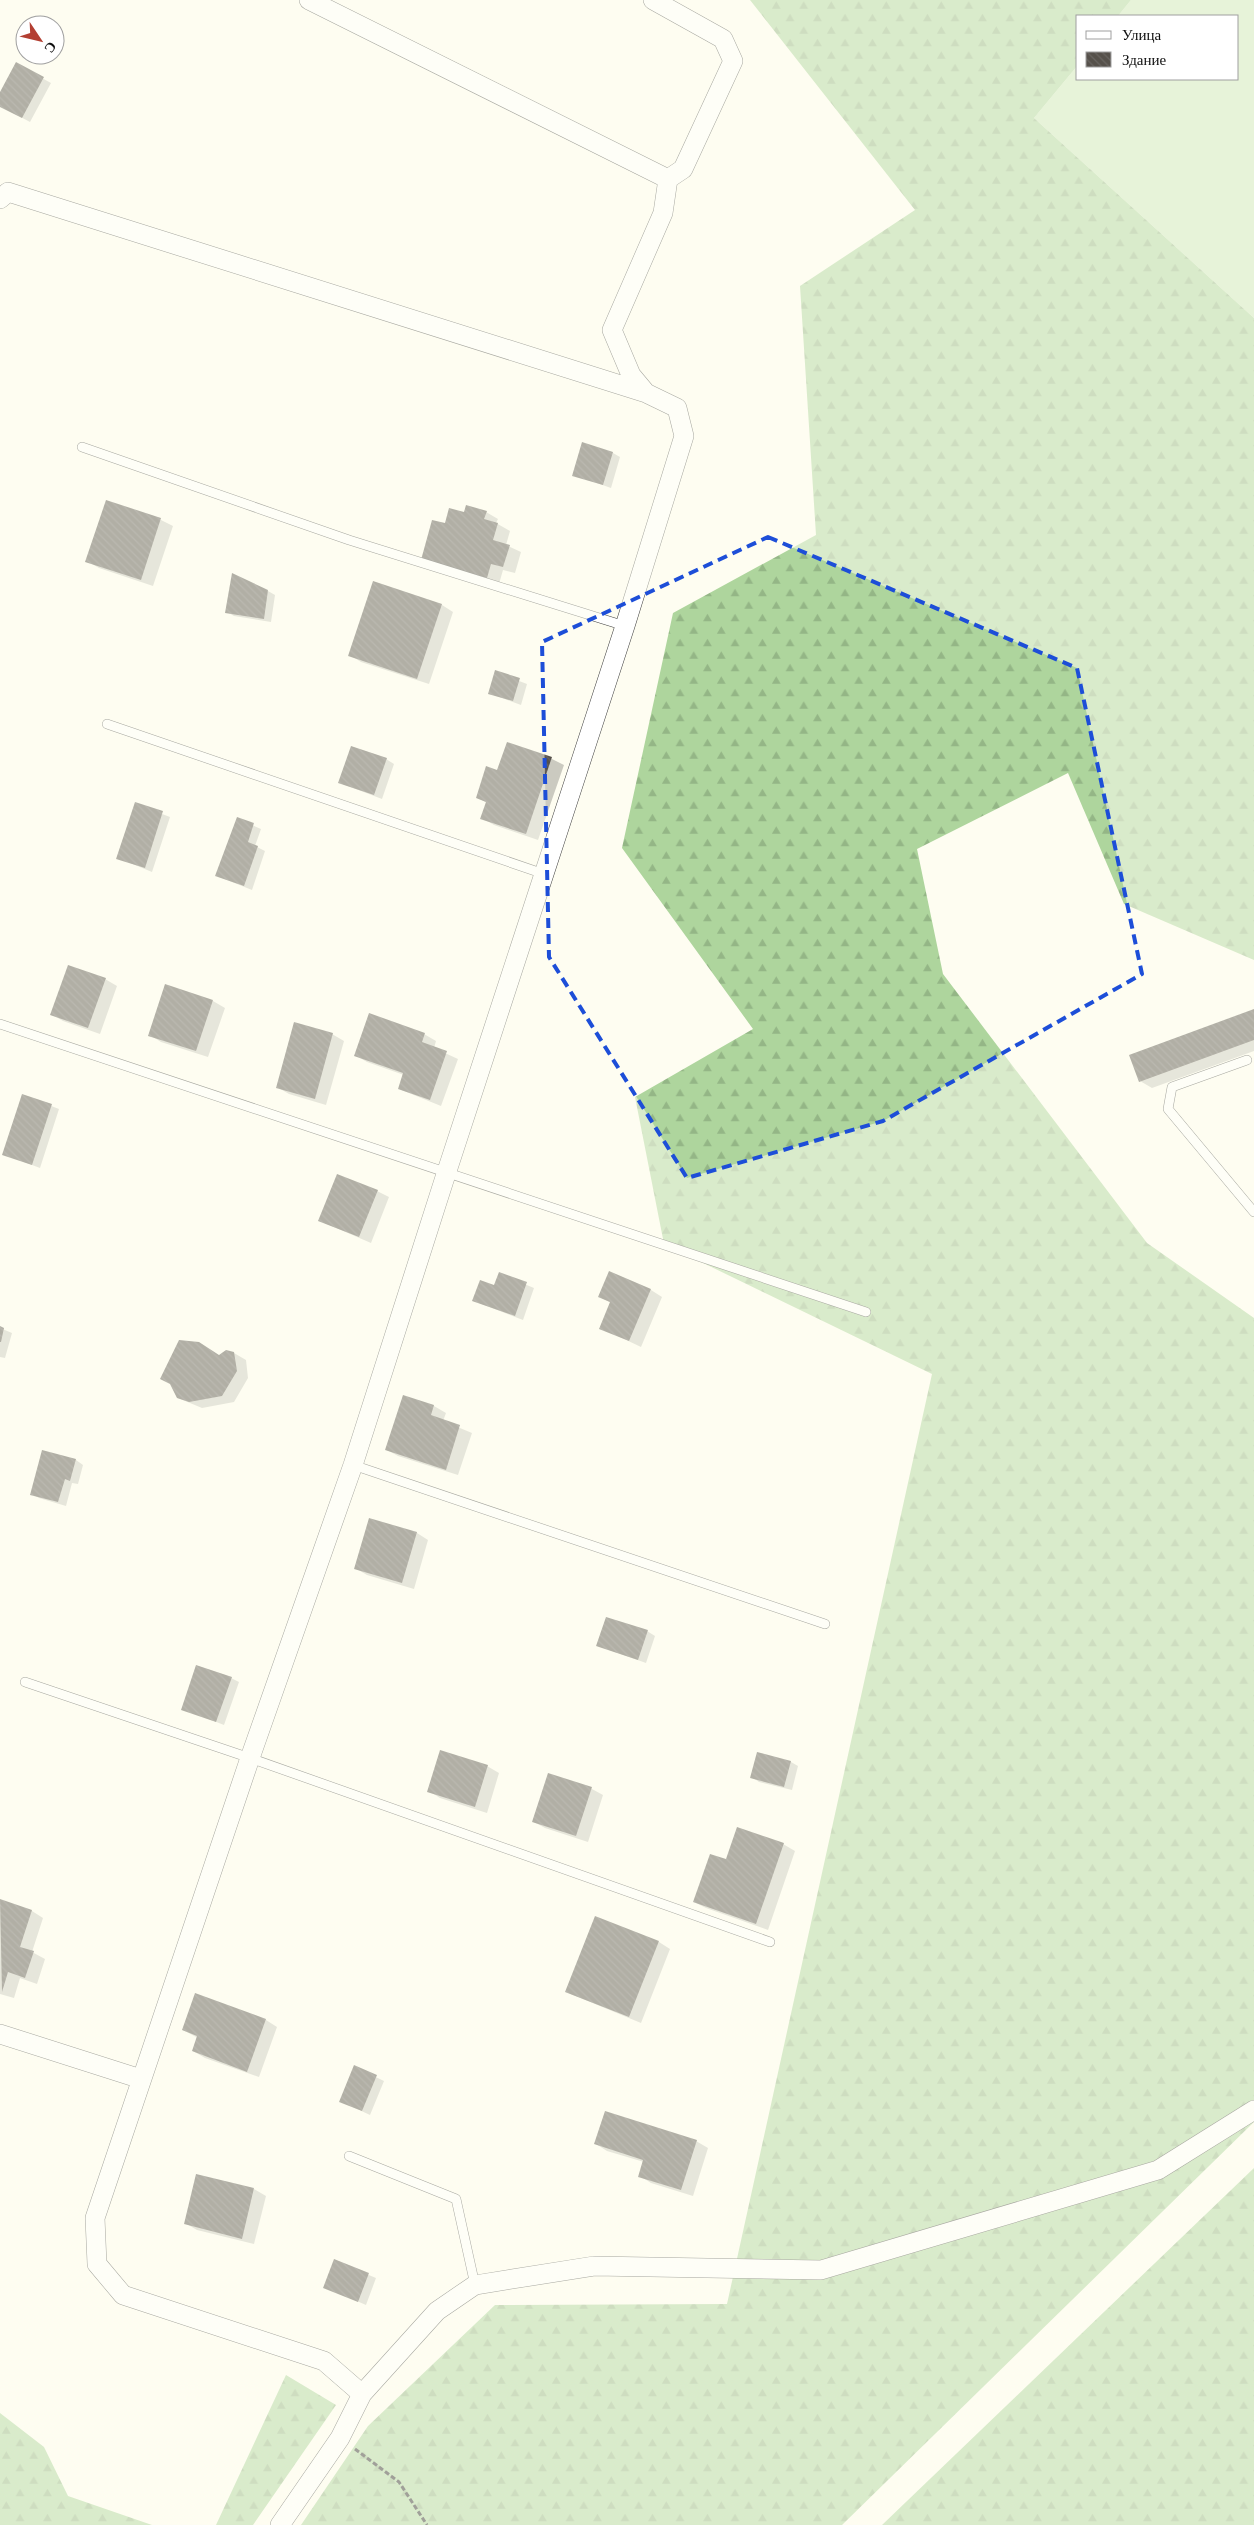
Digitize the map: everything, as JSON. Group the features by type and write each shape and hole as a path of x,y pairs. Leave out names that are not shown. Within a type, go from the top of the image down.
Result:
{"street":[{"path":"309,0 668,179"},
{"path":"646,393 630,375 612,330 663,213 668,179 683,169 733,61 723,39 653,0"},
{"path":"0,200 8,192 646,393 677,408 684,436 625,626 353,1465 250,1758 95,2218 97,2264 123,2295 324,2361 362,2394"},
{"path":"0,2034 141,2079"},
{"path":"280,2525 340,2438 362,2394 437,2311 475,2285 594,2266 821,2270 1158,2170 1254,2110"}],"lane":[{"path":"82,447 348,540 625,626"},
{"path":"107,724 544,874"},
{"path":"0,1024 447,1171 866,1312"},
{"path":"1247,1060 1172,1088 1168,1109 1254,1212"},
{"path":"353,1465 825,1624"},
{"path":"25,1682 250,1758 770,1942"},
{"path":"349,2156 456,2199 475,2285"}],"path":[{"path":"340,2438 399,2482 427,2525"}],"highlighted area":[{"path":"768,537 1077,668 1142,974 883,1121 687,1178 549,957 542,642"}],"green space":[{"path":"750,0 1131,0 1119,15 1076,15 1076,67 1034,118 1254,318 1254,960 1124,904 1068,773 917,849 943,974 1147,1243 1254,1318 1254,2122 842,2525 301,2525 368,2426 495,2305 727,2304 932,1374 664,1244 635,1097 753,1029 622,848 673,613 816,535 800,286 915,210"},
{"path":"1131,0 1254,0 1254,318 1034,118 1076,67 1076,80 1239,80 1239,15 1119,15"},
{"path":"1254,2168 1254,2525 882,2525"},
{"path":"286,2375 336,2405 253,2525 216,2525"},
{"path":"0,2413 44,2447 68,2496 152,2525 0,2525"}],"building":[{"path":"15,64 22,65 44,77 22,118 0,107 0,92"},
{"path":"582,442 613,452 603,485 572,476"},
{"path":"106,500 161,518 141,580 85,562"},
{"path":"466,505 487,511 484,519 498,523 493,540 510,545 503,567 491,564 487,578 421,560 432,520 445,523 449,508 464,512"},
{"path":"232,573 268,590 264,619 225,613"},
{"path":"373,581 442,604 417,679 348,656"},
{"path":"495,670 520,678 513,701 488,694"},
{"path":"507,742 552,757 526,834 480,819 486,802 476,798 486,766 497,770"},
{"path":"351,746 387,758 374,795 338,783"},
{"path":"135,802 163,811 145,868 116,859"},
{"path":"237,817 254,823 248,842 258,846 244,886 215,876"},
{"path":"68,965 106,978 88,1028 50,1015"},
{"path":"165,984 213,1000 196,1051 148,1036"},
{"path":"1254,1009 1254,1040 1139,1082 1129,1055"},
{"path":"369,1013 425,1033 422,1042 447,1051 430,1100 398,1089 403,1073 354,1056"},
{"path":"294,1022 333,1033 315,1099 276,1088"},
{"path":"22,1094 52,1104 32,1165 2,1155"},
{"path":"337,1174 378,1190 359,1237 318,1221"},
{"path":"609,1271 651,1289 629,1341 599,1329 610,1302 598,1297"},
{"path":"499,1272 527,1282 515,1316 472,1301 480,1280 494,1285"},
{"path":"0,1326 4,1328 1,1342 0,1342"},
{"path":"179,1340 199,1342 219,1355 226,1350 234,1352 237,1371 222,1396 189,1402 177,1398 170,1384 160,1379"},
{"path":"403,1395 434,1405 431,1415 460,1425 446,1470 385,1450"},
{"path":"42,1450 76,1459 70,1481 65,1479 58,1502 30,1495"},
{"path":"369,1518 417,1532 402,1583 354,1569"},
{"path":"606,1617 648,1630 638,1660 596,1646"},
{"path":"196,1665 232,1677 216,1722 181,1710"},
{"path":"440,1750 488,1765 475,1807 427,1792"},
{"path":"757,1752 791,1761 784,1787 750,1778"},
{"path":"548,1773 592,1787 576,1836 532,1822"},
{"path":"737,1827 784,1843 756,1924 693,1902 710,1854 726,1859"},
{"path":"0,1899 32,1910 20,1947 34,1951 25,1978 8,1972 2,1992"},
{"path":"595,1916 659,1941 629,2017 565,1992"},
{"path":"195,1993 266,2019 247,2072 192,2051 197,2036 182,2030"},
{"path":"354,2065 377,2075 362,2111 339,2102"},
{"path":"605,2111 697,2140 681,2190 638,2177 643,2160 594,2144"},
{"path":"196,2174 254,2188 242,2239 184,2224"},
{"path":"334,2259 369,2273 358,2302 323,2288"}]}
